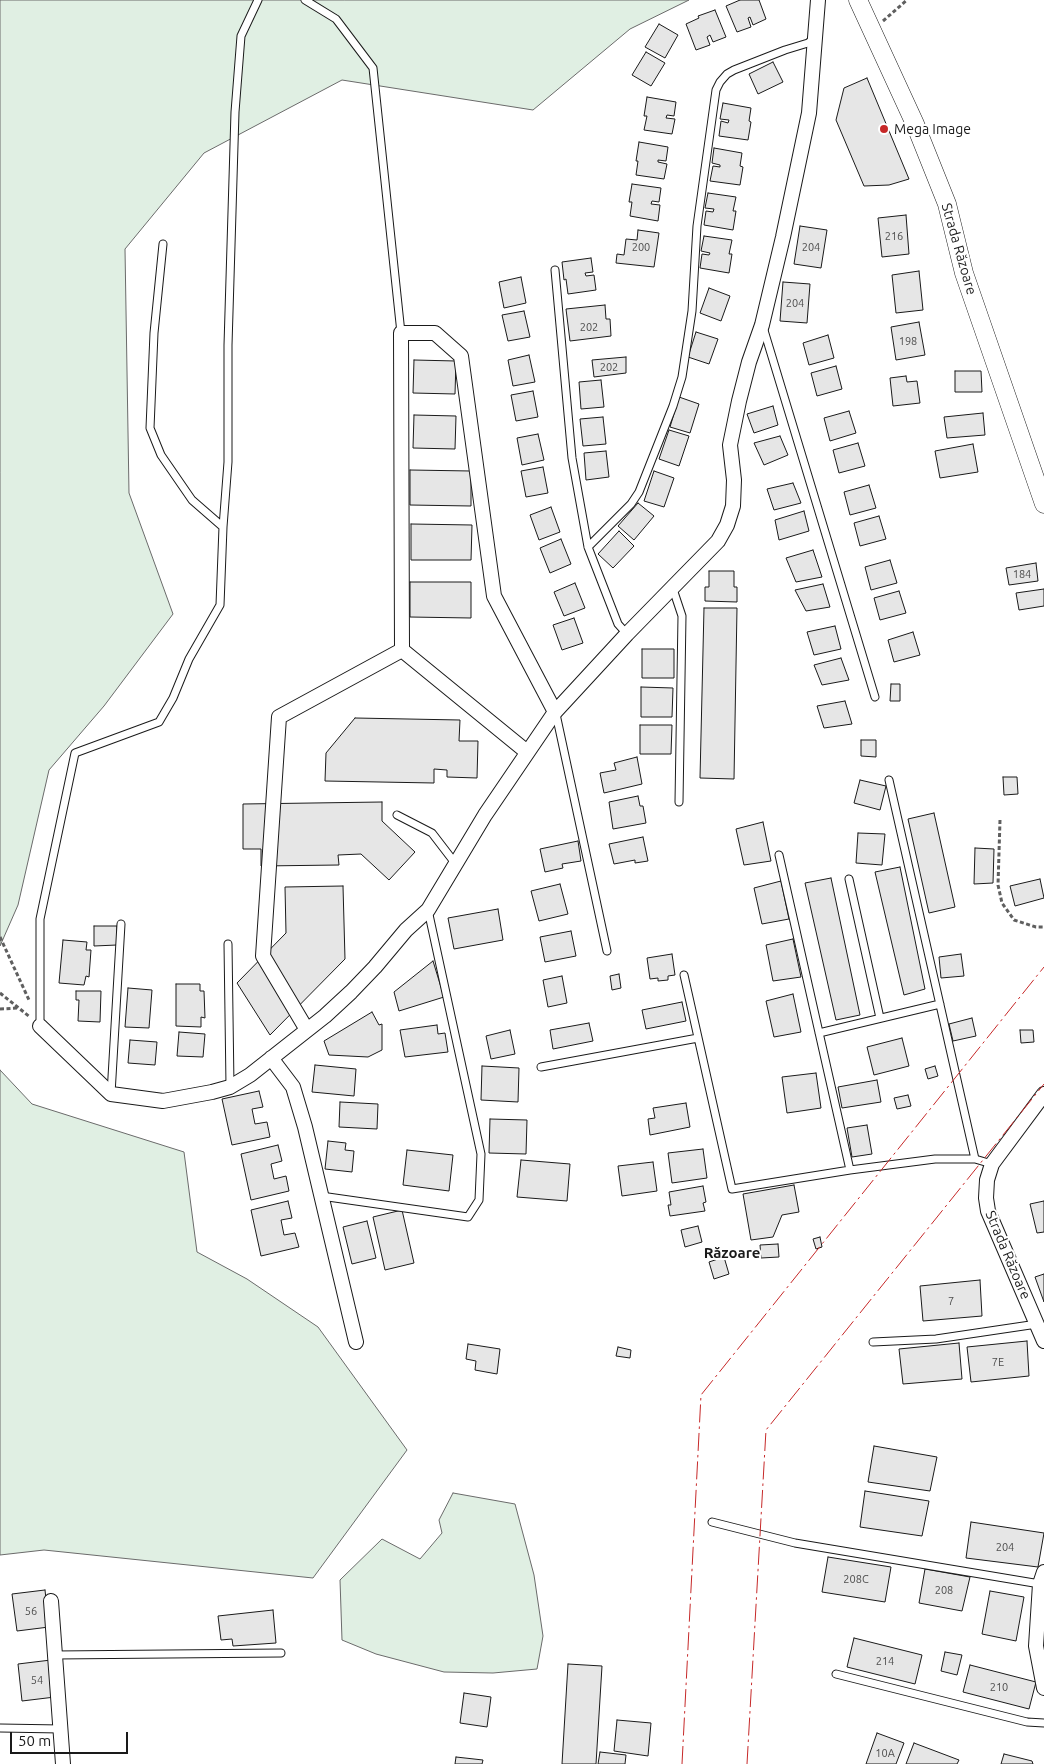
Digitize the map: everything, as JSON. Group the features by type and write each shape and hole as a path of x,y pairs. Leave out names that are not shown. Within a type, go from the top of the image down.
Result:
{"street":[{"path":"40,1026 111,1094 163,1102 230,1087 250,1075 351,992 406,930 428,910 485,816 555,712 672,586 718,541 727,525 733,506 734,480 730,445 749,362 762,325 783,237 809,113 818,0"},
{"name":"Strada Răzoare","path":"858,0 915,124 947,204 964,273 1044,504"},
{"path":"402,650 402,333 435,333 461,356 494,596 555,712"},
{"path":"402,650 527,752"},
{"path":"307,1030 263,956 279,717 402,650"},
{"path":"271,1058 293,1087 356,1342"},
{"name":"Strada Răzoare","path":"1044,1094 992,1164 987,1180 986,1198 988,1211 1044,1341"},
{"path":"1042,1578 1036,1646 1044,1688"},
{"path":"51,1601 62,1764"}],"lane":[{"path":"40,1026 40,919 75,753 159,722 173,698 189,659 220,605 228,462 229,307 235,112 241,36 258,0"},
{"path":"305,0 336,19 373,68 402,333"},
{"path":"588,547 631,504 639,492 673,406 682,376 692,311 697,226 716,90 727,74 734,70 808,43 816,38"},
{"path":"163,244 154,333 150,428 161,455 192,500 223,528"},
{"path":"555,270 572,458 588,547 618,624 627,634"},
{"path":"762,325 875,697"},
{"path":"672,586 682,616 679,802"},
{"path":"555,712 607,951"},
{"path":"889,780 975,1159"},
{"path":"397,815 432,833 455,863"},
{"path":"779,855 850,1170"},
{"path":"849,879 880,1018"},
{"path":"321,1196 468,1217 479,1200 481,1154 428,910"},
{"path":"111,1094 121,924"},
{"path":"228,944 230,1087"},
{"path":"684,975 732,1189 850,1170 935,1159 975,1159 992,1164"},
{"path":"819,1033 940,1004"},
{"path":"541,1067 698,1038"},
{"path":"873,1342 936,1339 1037,1324"},
{"path":"712,1522 795,1543 1042,1578"},
{"path":"55,1654 281,1653"},
{"path":"836,1674 1027,1722 1044,1723"},
{"path":"0,1728 61,1729"}],"path":[{"path":"872,29 907,0"},
{"path":"1000,820 998,886 1002,903 1014,920 1036,927 1044,927"},
{"path":"0,937 40,1026"},
{"path":"0,992 40,1026"},
{"path":"0,1010 19,1008"}],"green space":[{"path":"0,0 689,0 630,29 533,110 342,80 204,153 125,249 129,493 173,614 104,706 49,770 18,905 0,946"},
{"path":"0,1070 32,1104 184,1152 197,1252 247,1279 318,1327 407,1450 313,1578 44,1550 0,1555"},
{"path":"453,1493 515,1504 534,1575 543,1636 537,1669 493,1673 444,1672 376,1654 342,1640 340,1580 382,1539 420,1559 442,1533 439,1520"}],"building":[{"path":"740,0 759,0 766,19 753,25 750,17 748,18 751,27 737,32 726,6"},
{"path":"715,10 726,37 713,42 710,35 707,37 710,45 696,50 686,24 699,18 698,16"},
{"path":"659,24 678,35 665,58 645,47"},
{"path":"646,52 665,63 651,86 632,75"},
{"path":"773,62 783,82 758,94 749,74"},
{"path":"867,78 909,179 889,185 864,186 836,120 844,88"},
{"path":"647,97 676,102 674,116 667,115 666,118 675,119 672,134 644,130 647,116 644,116"},
{"path":"723,103 751,108 748,140 719,136 721,121 728,123 729,120 720,119"},
{"path":"639,142 668,147 666,161 658,160 658,162 667,164 664,179 636,175"},
{"path":"714,148 742,153 740,166 743,167 740,185 710,181 713,166 720,167 720,165 712,163"},
{"path":"632,184 661,188 659,202 652,201 651,204 660,205 658,221 630,216 632,202 629,202"},
{"path":"708,193 736,197 733,211 736,211 733,230 704,225 706,211 713,212 714,209 705,208"},
{"path":"906,215 909,254 882,257 878,218"},
{"path":"800,226 827,230 821,268 794,264"},
{"path":"638,230 659,233 654,267 616,263 617,254 624,255 626,239 637,240"},
{"path":"704,236 732,240 729,254 732,254 729,273 700,268 702,254 709,255 710,253 701,251"},
{"path":"591,258 593,272 585,273 586,276 594,275 596,290 568,294 562,262"},
{"path":"919,271 923,310 896,313 892,275"},
{"path":"521,277 526,303 504,308 499,282"},
{"path":"783,282 810,284 807,323 780,321"},
{"path":"709,288 730,296 721,321 700,313"},
{"path":"605,305 606,319 610,319 611,336 570,341 566,309"},
{"path":"524,311 530,337 508,341 502,315"},
{"path":"919,322 925,355 896,360 891,327"},
{"path":"696,332 718,339 709,364 688,357"},
{"path":"828,335 834,358 809,365 803,343"},
{"path":"529,355 535,382 513,386 508,360"},
{"path":"626,357 626,373 594,377 592,360"},
{"path":"414,360 456,361 455,394 413,393"},
{"path":"836,366 842,389 817,396 811,373"},
{"path":"955,371 981,371 982,392 955,392"},
{"path":"906,376 907,382 917,381 920,403 893,406 890,378"},
{"path":"601,380 604,407 581,409 579,382"},
{"path":"533,391 538,417 516,421 511,395"},
{"path":"679,397 699,404 690,433 670,427"},
{"path":"773,406 778,425 754,433 747,414"},
{"path":"849,411 856,433 830,441 824,418"},
{"path":"983,413 985,435 947,438 944,417"},
{"path":"414,415 456,416 455,449 413,448"},
{"path":"603,417 606,444 583,446 580,419"},
{"path":"669,430 689,436 679,466 659,459"},
{"path":"538,434 544,460 522,465 517,438"},
{"path":"780,436 788,455 764,465 754,443"},
{"path":"858,443 865,466 839,473 833,450"},
{"path":"973,444 978,472 940,478 935,451"},
{"path":"606,451 609,477 586,480 584,453"},
{"path":"543,467 548,493 526,497 521,471"},
{"path":"410,470 471,471 471,506 410,505"},
{"path":"654,471 674,478 664,507 644,501"},
{"path":"793,483 801,503 774,510 767,489"},
{"path":"869,485 876,508 850,515 844,492"},
{"path":"638,503 654,516 634,540 618,526"},
{"path":"551,507 560,532 539,540 530,515"},
{"path":"804,511 809,531 779,540 775,520"},
{"path":"879,516 886,539 860,546 854,523"},
{"path":"411,524 472,525 471,560 411,560"},
{"path":"619,531 634,546 613,568 598,554"},
{"path":"561,539 571,564 550,573 540,548"},
{"path":"813,550 822,577 796,582 786,558"},
{"path":"890,560 897,583 871,590 865,567"},
{"path":"1036,563 1038,581 1009,585 1006,568"},
{"path":"709,571 734,571 734,587 737,587 737,602 705,601 705,587 709,587"},
{"path":"410,582 471,582 471,618 410,617"},
{"path":"575,583 585,608 564,616 554,592"},
{"path":"823,584 830,607 806,611 795,590"},
{"path":"1044,589 1044,606 1019,610 1016,593"},
{"path":"899,591 906,613 880,620 874,598"},
{"path":"704,608 737,608 734,779 700,778"},
{"path":"574,618 583,643 562,650 553,625"},
{"path":"835,626 841,649 814,655 807,632"},
{"path":"913,632 920,655 894,662 888,640"},
{"path":"642,649 674,649 674,678 642,678"},
{"path":"841,658 849,680 822,685 814,665"},
{"path":"891,684 900,684 900,701 890,701"},
{"path":"641,687 673,688 672,717 641,717"},
{"path":"845,701 852,724 824,728 817,706"},
{"path":"355,718 460,720 459,741 478,741 477,778 447,777 447,770 434,769 434,783 325,781 326,753"},
{"path":"640,725 672,725 671,754 640,754"},
{"path":"861,740 876,740 876,757 861,756"},
{"path":"637,757 642,784 604,793 600,773 616,770 614,763"},
{"path":"1003,777 1017,777 1018,794 1004,795"},
{"path":"860,780 886,786 880,810 854,803"},
{"path":"638,796 640,806 643,806 646,823 613,829 609,802"},
{"path":"382,802 382,821 415,852 389,880 361,854 338,855 339,865 261,866 261,849 243,849 243,804"},
{"path":"934,813 955,907 929,913 908,819"},
{"path":"763,822 771,861 744,865 736,829"},
{"path":"858,833 885,834 882,865 856,863"},
{"path":"643,837 648,861 635,863 635,860 614,864 609,844"},
{"path":"578,841 581,861 562,864 563,868 545,872 540,849"},
{"path":"975,848 994,849 993,883 974,884"},
{"path":"900,867 925,989 904,995 875,872"},
{"path":"831,878 860,1015 836,1020 805,883"},
{"path":"1040,879 1044,898 1015,906 1010,886"},
{"path":"781,881 789,919 762,924 754,888"},
{"path":"560,884 568,914 539,921 531,891"},
{"path":"343,886 345,959 270,1035 237,983 286,933 285,887"},
{"path":"498,909 503,940 454,949 448,918"},
{"path":"94,926 117,926 117,945 94,946"},
{"path":"571,931 576,956 545,962 540,937"},
{"path":"793,939 801,977 773,981 766,945"},
{"path":"63,940 87,942 86,950 91,950 89,977 86,976 84,985 59,983"},
{"path":"672,954 675,975 668,976 668,980 658,981 658,978 650,979 647,958"},
{"path":"961,954 964,976 941,978 939,957"},
{"path":"433,961 444,997 399,1011 394,992"},
{"path":"619,974 621,988 612,990 610,976"},
{"path":"562,976 567,1003 548,1007 543,980"},
{"path":"176,984 200,984 200,991 204,991 205,1018 201,1017 201,1027 176,1026"},
{"path":"128,988 152,990 149,1028 125,1027"},
{"path":"76,991 101,991 100,1022 78,1021 79,1000 76,1000"},
{"path":"793,994 801,1032 774,1037 766,1001"},
{"path":"682,1002 686,1021 646,1029 642,1010"},
{"path":"372,1012 379,1025 382,1024 382,1050 368,1057 329,1055 324,1041"},
{"path":"972,1018 976,1036 953,1041 949,1024"},
{"path":"589,1023 593,1041 553,1049 550,1030"},
{"path":"437,1025 438,1034 445,1033 448,1052 405,1057 400,1030"},
{"path":"510,1030 515,1054 491,1059 486,1036"},
{"path":"1020,1030 1033,1030 1034,1042 1021,1043"},
{"path":"179,1032 205,1034 203,1057 177,1056"},
{"path":"902,1038 909,1066 874,1075 867,1047"},
{"path":"130,1040 157,1042 155,1065 128,1063"},
{"path":"315,1065 356,1069 354,1096 312,1092"},
{"path":"482,1066 519,1068 518,1102 481,1100"},
{"path":"935,1066 938,1076 928,1079 925,1069"},
{"path":"816,1073 821,1108 787,1113 782,1077"},
{"path":"877,1080 881,1102 842,1108 838,1087"},
{"path":"259,1091 263,1107 252,1109 255,1124 267,1122 270,1137 232,1145 222,1099"},
{"path":"908,1095 911,1106 897,1109 894,1098"},
{"path":"340,1102 378,1104 377,1129 339,1127"},
{"path":"686,1103 690,1127 650,1135 648,1119 655,1118 653,1108"},
{"path":"490,1119 527,1120 526,1154 489,1153"},
{"path":"867,1125 872,1154 852,1157 847,1128"},
{"path":"328,1141 346,1143 345,1150 354,1151 352,1172 325,1169"},
{"path":"278,1145 282,1161 271,1164 274,1179 286,1176 289,1191 251,1200 241,1154"},
{"path":"703,1149 707,1178 672,1183 668,1153"},
{"path":"407,1150 453,1155 449,1191 403,1185"},
{"path":"521,1160 570,1164 567,1201 517,1197"},
{"path":"653,1162 657,1191 622,1196 618,1166"},
{"path":"794,1185 799,1212 782,1215 773,1237 751,1240 743,1194"},
{"path":"703,1186 706,1202 703,1203 705,1211 670,1216 668,1205 671,1205 669,1192"},
{"path":"288,1201 292,1218 281,1220 284,1235 295,1233 299,1247 261,1256 251,1210"},
{"path":"1044,1201 1044,1232 1037,1233 1030,1204"},
{"path":"402,1210 414,1263 385,1270 373,1217"},
{"path":"367,1221 376,1258 352,1264 343,1227"},
{"path":"698,1226 702,1242 685,1247 681,1230"},
{"path":"820,1237 822,1247 816,1249 813,1239"},
{"path":"778,1244 779,1257 761,1258 760,1245"},
{"path":"724,1257 729,1274 714,1279 709,1262"},
{"path":"1044,1274 1044,1302 1035,1277"},
{"path":"980,1280 982,1316 923,1321 920,1286"},
{"path":"1027,1341 1029,1376 971,1382 967,1347"},
{"path":"959,1343 962,1379 903,1384 899,1349"},
{"path":"468,1344 500,1349 497,1374 475,1370 476,1361 466,1359"},
{"path":"618,1347 631,1350 630,1358 616,1356"},
{"path":"874,1446 937,1457 930,1491 868,1482"},
{"path":"865,1491 929,1501 922,1536 860,1527"},
{"path":"971,1522 1044,1533 1038,1567 966,1558"},
{"path":"828,1557 891,1567 885,1602 822,1592"},
{"path":"925,1569 970,1577 962,1611 919,1603"},
{"path":"45,1590 49,1627 17,1631 12,1594"},
{"path":"990,1591 1024,1597 1016,1641 982,1634"},
{"path":"273,1610 276,1643 233,1646 232,1639 221,1640 218,1616"},
{"path":"854,1638 922,1655 915,1684 847,1667"},
{"path":"945,1652 962,1655 957,1675 941,1671"},
{"path":"51,1660 55,1697 22,1701 18,1664"},
{"path":"568,1664 602,1666 596,1764 562,1764"},
{"path":"970,1665 1036,1682 1029,1709 963,1692"},
{"path":"464,1693 491,1697 487,1727 460,1723"},
{"path":"617,1720 651,1723 648,1756 614,1751"},
{"path":"877,1733 904,1743 896,1764 866,1764"},
{"path":"914,1743 959,1760 957,1764 906,1764"},
{"path":"600,1752 626,1755 625,1764 598,1764"},
{"path":"1004,1754 1032,1761 1033,1764 1001,1764"},
{"path":"456,1757 483,1760 482,1764 455,1764"}],"power":[{"path":"682,1764 701,1395 1044,967"},
{"path":"747,1764 766,1430 1044,1084"}],"place":[{"name":"Mega Image","path":"884,129"}],"district":[{"name":"Răzoare","path":"732,1253"}]}
